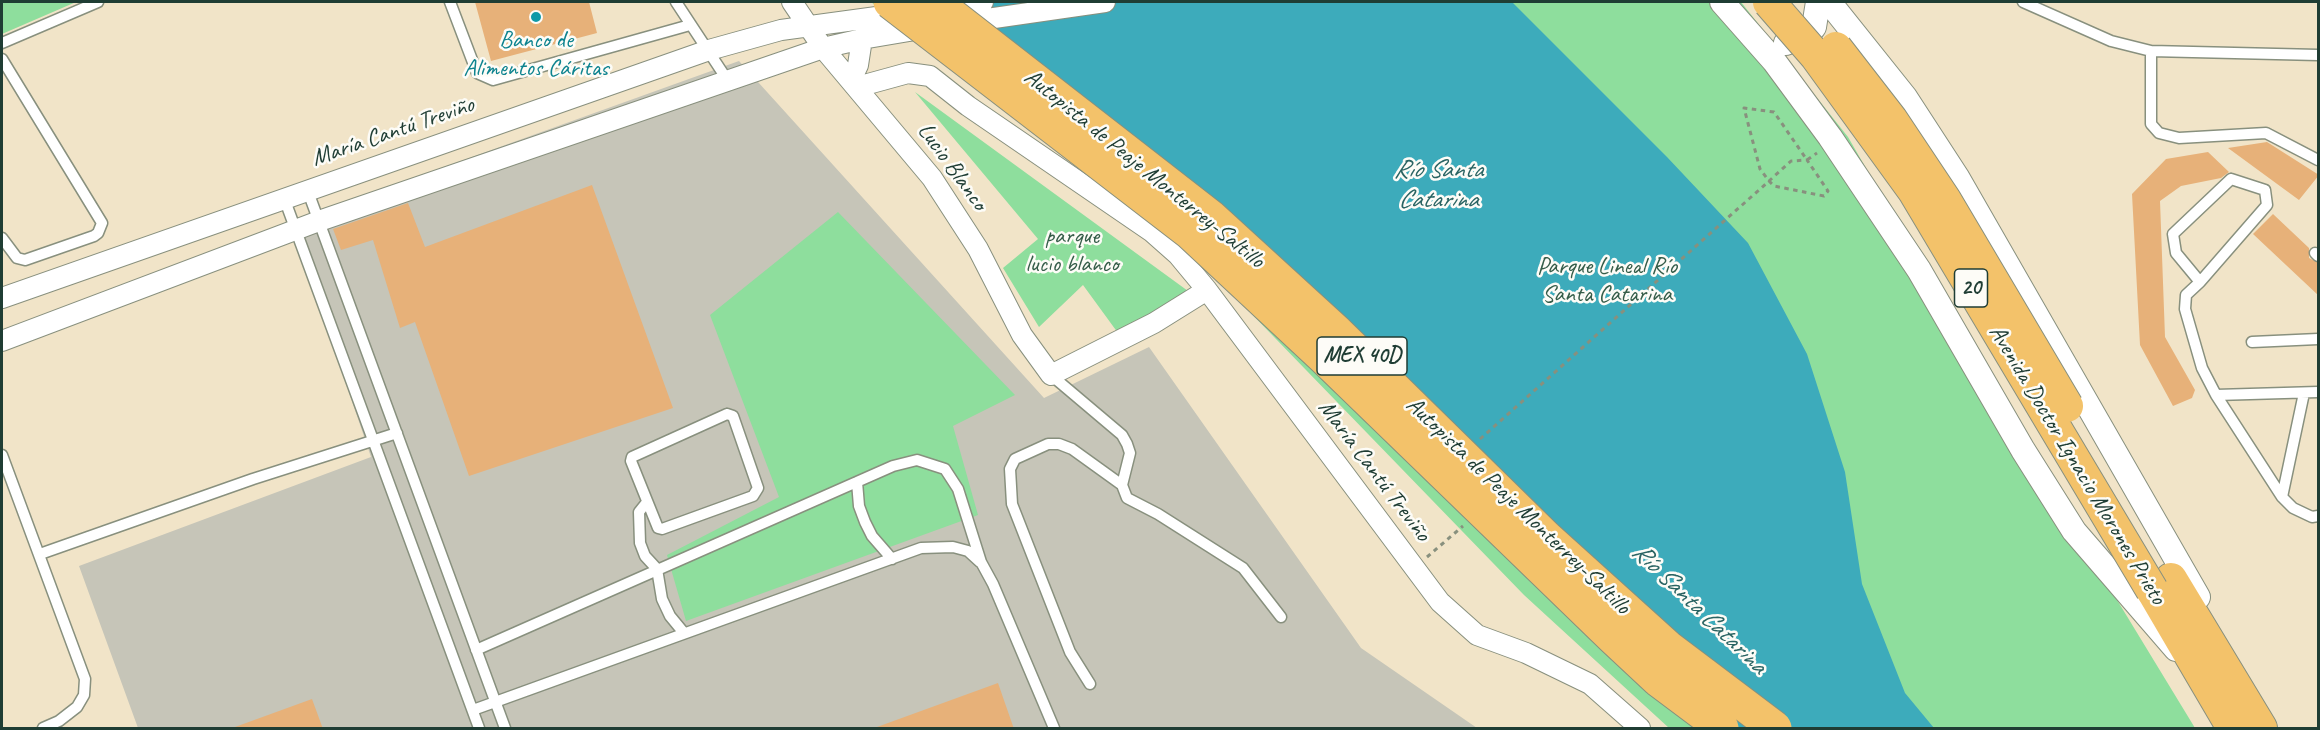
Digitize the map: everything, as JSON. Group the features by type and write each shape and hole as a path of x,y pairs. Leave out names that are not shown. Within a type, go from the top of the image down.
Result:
{"highway":[{"name":"Autopista de Peaje Monterrey-Saltillo","path":"935,2 1210,216 1337,332 1546,537 1669,648 1775,729"},
{"name":"Autopista de Peaje Monterrey-Saltillo","path":"883,18 1190,233 1317,351 1620,645 1658,680 1722,729"}],"main road":[{"name":"Avenida Doctor Ignacio Morones Prieto","path":"1769,2 1816,56 1914,191 2162,584 2239,692 2261,729"},
{"name":"Avenida Doctor Ignacio Morones Prieto","path":"1797,2 1891,119 1945,200 2162,584 2208,685 2233,729"}],"street":[{"name":"Lucio Blanco","path":"792,2 823,48 904,142 950,204 978,249 1022,335 1051,375"},
{"name":"María Cantú Treviño","path":"2,298 307,189 709,50 781,30 883,18 983,2"},
{"name":"María Cantú Treviño","path":"2,341 319,221 823,48 862,39 883,18 1105,2"},
{"name":"20","path":"1722,2 1757,39 1831,140 1919,270 2074,531 2208,685"},
{"path":"1757,39 1785,43 1808,34 1814,27 1818,2"},
{"name":"Avenida Doctor Ignacio Morones Prieto","path":"1829,2 1905,97 1991,234 2212,620 2229,656 2239,692"},
{"path":"857,87 862,39"},
{"path":"1831,140 1824,124 1824,111 1828,98 1837,87 1849,81 1863,80 1905,97"},
{"name":"María Cantú Treviño","path":"857,87 919,82 968,106 1152,232 1178,255 1208,290 1440,602 1477,635 1526,653 1590,684 1640,729"},
{"path":"1051,375 1154,323 1208,290"}],"lane":[{"path":"2,43 98,2"},
{"path":"450,2 477,73 493,80 690,26"},
{"path":"676,2 728,81"},
{"path":"2023,2 2111,41 2151,51 2319,55"},
{"path":"2151,51 2151,124 2159,133 2179,138 2266,133 2319,160"},
{"path":"2,59 102,223 94,236 25,260 14,255 2,238"},
{"path":"2200,282 2176,253 2173,234 2226,181 2238,179 2265,190 2267,205 2264,213 2200,282 2186,295 2185,309 2202,368 2216,395 2282,497 2293,508 2312,517 2319,516"},
{"path":"307,189 505,729"},
{"path":"284,198 479,729"},
{"path":"2252,342 2319,339"},
{"path":"1051,375 1122,435 1130,453 1122,485"},
{"path":"2216,395 2319,392"},
{"path":"2282,497 2304,393"},
{"path":"727,414 733,416 758,488 753,496 662,529 658,528 647,502 632,457 727,414"},
{"path":"40,554 253,479 397,433"},
{"path":"1090,684 1070,652 1012,504 1010,469 1015,459 1048,444 1059,444 1072,449 1122,485 1128,498 1158,514 1243,568 1281,617"},
{"path":"2,455 85,679 84,695 77,707 59,721 43,729"},
{"path":"476,650 893,466 917,460 945,469 958,489 981,562 993,584 1054,729"},
{"path":"857,482 859,506 865,522 872,536 892,559"},
{"path":"647,502 639,512 640,543 645,556 657,569 662,598 670,616 684,633"},
{"path":"473,710 921,548 938,546 968,551 981,562"}],"path":[{"path":"1744,108 1774,112 1808,160 1828,192 1824,196 1774,186 1760,170 1744,108"},
{"path":"1477,442 1791,161 1808,160 1831,140"},
{"path":"1433,552 1467,522"}],"shaded area":[{"path":"739,61 1044,398 1149,347 1361,648 1477,728 138,728 79,566 371,457 291,222"}],"green space":[{"path":"2,2 76,2 2,34"},
{"name":"Parque Lineal Río Santa Catarina","path":"871,2 1741,2 1848,137 2086,549 2195,728 1669,728 1524,595 1213,274"},
{"name":"parque lucio blanco","path":"915,92 1188,291 1118,333 1083,285 1039,327 1003,268 1038,239"},
{"path":"838,212 1015,395 953,426 978,515 686,621 667,555 779,497 710,315"}],"water":[{"name":"Río Santa Catarina","path":"967,2 1512,2 1667,157 1748,243 1807,354 1845,472 1862,584 1905,693 1934,728 1723,728"}],"building":[{"name":"Banco de Alimentos Cáritas","path":"475,2 589,2 597,33 491,61"},
{"path":"2267,142 2319,175 2299,200 2228,148"},
{"path":"2208,152 2229,172 2221,178 2181,186 2160,201 2165,337 2195,390 2192,398 2173,406 2140,345 2132,194 2166,159"},
{"path":"592,185 673,408 469,476 415,322 400,328 373,240 341,250 333,229 408,203 425,247"},
{"path":"2273,214 2309,248 2309,258 2319,263 2319,296 2253,234"},
{"path":"998,683 1014,729 877,729 877,727"},
{"path":"312,699 323,729 235,729 235,727"}],"place":[{"name":"Banco de Alimentos Cáritas","path":"536,17"}]}
